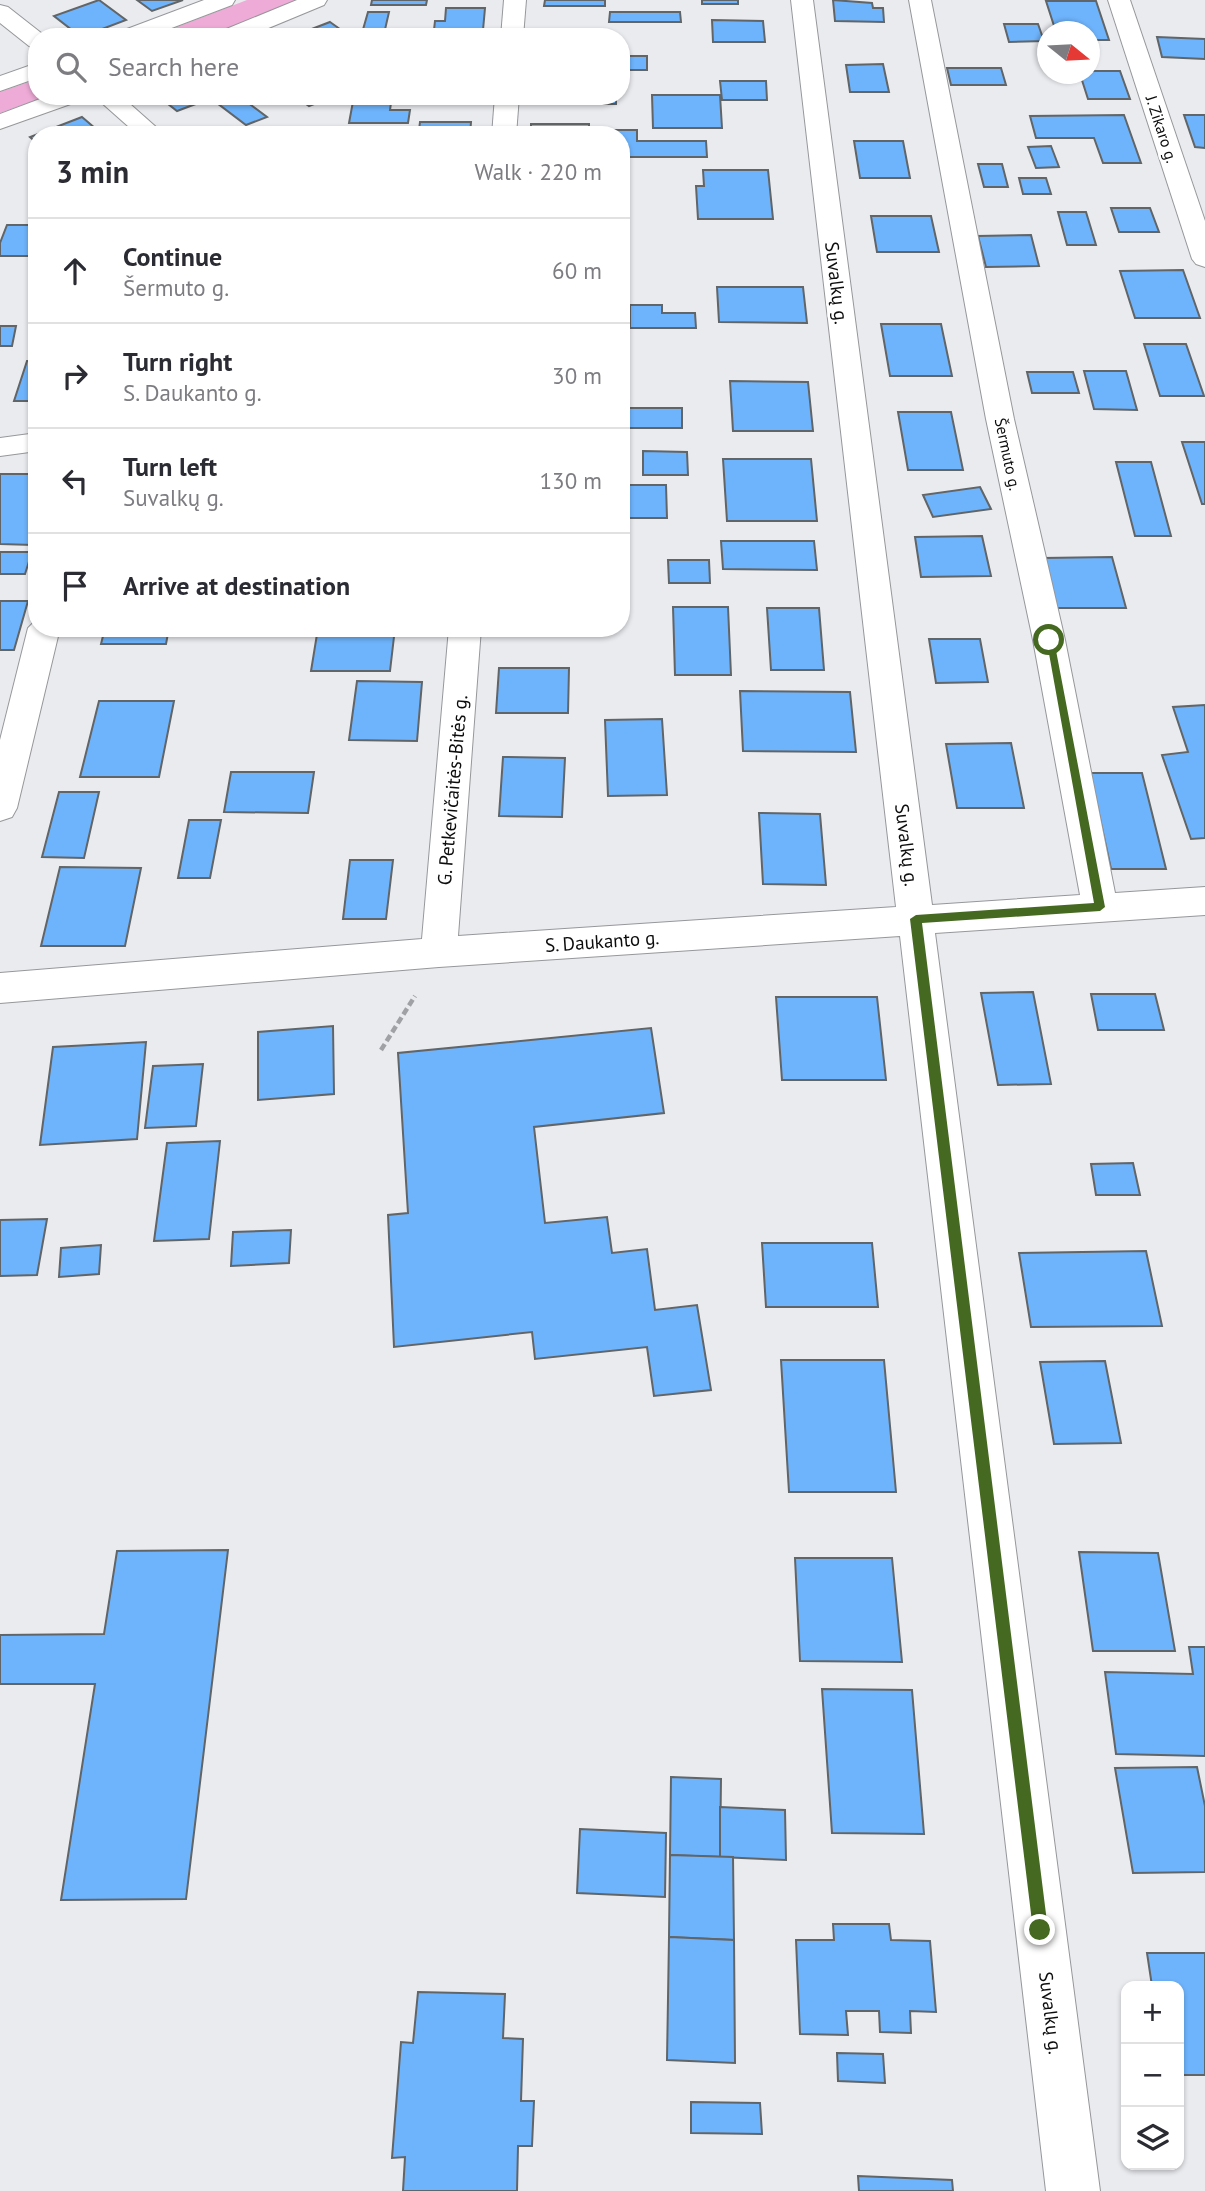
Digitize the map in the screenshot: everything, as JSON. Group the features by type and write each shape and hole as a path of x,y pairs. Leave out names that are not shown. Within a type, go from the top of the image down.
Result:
{"street":[{"path":"151,28 225,0"},
{"path":"249,28 317,0"},
{"path":"513,28 515,0"},
{"name":"Suvalkų g.","path":"802,0 1073,2191"},
{"name":"Šermuto g.","path":"920,0 1000,419 1049,640 1100,907"},
{"name":"J. Zikaro g.","path":"1119,0 1205,259"},
{"path":"0,12 28,34"},
{"path":"0,84 28,73"},
{"path":"0,122 46,105"},
{"path":"117,105 142,126"},
{"path":"505,126 506,105"},
{"path":"1180,183 1205,183"},
{"path":"0,447 28,443"},
{"path":"0,808 42,637"},
{"name":"G. Petkevičaitės-Bitės g.","path":"439,952 464,637"},
{"name":"S. Daukanto g.","path":"0,988 439,952 1205,901"}],"path":[{"path":"381,1050 439,952"}],"shaded area":[{"path":"247,0 306,0 230,28 174,28"},
{"path":"28,82 28,103 0,113 0,92"}],"building":[{"path":"99,0 126,20 105,28 69,28 54,16"},
{"path":"137,0 183,0 152,11"},
{"path":"372,0 427,0 426,5 371,5"},
{"path":"545,0 605,0 605,6 544,6"},
{"path":"702,0 738,0 738,4 702,4"},
{"path":"833,0 872,3 873,8 883,8 884,22 835,21"},
{"path":"1046,1 1096,1 1109,40 1100,40 1100,21 1052,21"},
{"path":"446,8 485,8 483,28 434,28 435,21 445,21"},
{"path":"368,12 389,12 385,28 363,28"},
{"path":"610,12 680,12 681,22 609,22"},
{"path":"712,20 763,21 765,42 713,42"},
{"path":"330,22 338,28 314,28"},
{"path":"1004,24 1037,24 1037,41 1009,42"},
{"path":"1157,37 1205,39 1205,59 1162,57"},
{"path":"630,56 647,56 647,70 630,70"},
{"path":"883,64 889,92 850,92 846,65"},
{"path":"947,68 1001,68 1006,85 951,85"},
{"path":"1100,71 1120,71 1130,99 1088,99 1083,84 1100,84"},
{"path":"720,81 766,81 767,100 722,100"},
{"path":"652,95 720,95 722,128 653,128"},
{"path":"169,105 193,105 177,111"},
{"path":"220,105 251,105 267,117 246,125"},
{"path":"352,105 391,105 390,110 410,110 408,123 349,123"},
{"path":"1124,115 1141,163 1103,163 1094,138 1036,138 1030,116"},
{"path":"1184,115 1205,115 1205,148 1195,147"},
{"path":"82,117 92,126 59,126"},
{"path":"420,122 471,122 471,126 420,126"},
{"path":"531,124 589,124 589,126"},
{"path":"630,130 637,130 637,141 706,141 707,157 630,157"},
{"path":"854,141 903,141 910,178 860,178"},
{"path":"1051,146 1059,167 1036,168 1028,147"},
{"path":"978,164 1002,164 1008,187 984,187"},
{"path":"703,170 768,170 773,219 698,219 696,186 704,186"},
{"path":"1019,178 1046,178 1051,194 1023,194"},
{"path":"1111,208 1150,208 1159,232 1119,232"},
{"path":"1058,212 1086,212 1096,245 1067,245"},
{"path":"871,216 931,216 939,252 877,252"},
{"path":"7,225 28,225 28,256 0,256 0,243"},
{"path":"1031,235 1039,266 986,267 978,236"},
{"path":"1183,270 1200,318 1135,318 1120,271"},
{"path":"717,287 803,287 807,323 719,322"},
{"path":"630,305 662,305 662,313 695,313 696,328 630,328"},
{"path":"881,324 941,324 952,376 890,376"},
{"path":"0,326 16,326 12,346 0,346"},
{"path":"1144,344 1186,344 1204,396 1160,396"},
{"path":"27,361 28,361 28,401 14,401"},
{"path":"1084,371 1126,371 1137,410 1094,409"},
{"path":"1027,372 1073,372 1079,393 1032,393"},
{"path":"730,381 808,382 813,431 733,431"},
{"path":"630,408 682,408 682,428 630,428"},
{"path":"898,412 951,412 963,470 908,470"},
{"path":"1182,442 1205,442 1205,504 1202,504"},
{"path":"643,451 687,452 688,475 643,475"},
{"path":"723,459 811,459 817,521 727,521"},
{"path":"1116,462 1151,462 1171,536 1135,536"},
{"path":"0,474 28,474 28,545 0,544"},
{"path":"630,485 666,485 667,518 630,518"},
{"path":"980,487 991,509 933,517 923,495"},
{"path":"982,536 991,576 921,577 915,537"},
{"path":"721,541 814,541 817,570 723,569"},
{"path":"0,552 28,552 25,574 0,574"},
{"path":"1112,557 1126,608 1055,608 1043,558"},
{"path":"668,560 709,560 710,583 669,583"},
{"path":"0,601 28,601 14,650 0,650"},
{"path":"673,607 728,607 731,675 675,675"},
{"path":"767,608 819,608 824,670 771,670"},
{"path":"103,637 167,637 166,644 101,644"},
{"path":"317,637 394,637 390,671 311,671"},
{"path":"929,639 980,639 988,682 936,683"},
{"path":"499,668 569,668 568,713 496,713"},
{"path":"357,681 422,682 417,741 349,740"},
{"path":"740,691 850,692 856,752 743,751"},
{"path":"99,701 174,701 159,777 80,777"},
{"path":"1205,705 1205,838 1191,839 1162,755 1188,752 1173,707"},
{"path":"662,719 667,795 608,796 605,720"},
{"path":"1011,743 1024,808 957,808 946,744"},
{"path":"503,757 565,758 562,817 499,816"},
{"path":"231,772 314,772 308,813 224,812"},
{"path":"1090,773 1142,773 1166,869 1111,869"},
{"path":"59,792 99,792 84,858 42,857"},
{"path":"759,813 820,814 826,885 763,884"},
{"path":"189,820 221,820 210,878 178,878"},
{"path":"350,860 393,860 386,919 343,919"},
{"path":"60,867 141,868 125,946 41,946"},
{"path":"1033,992 1051,1084 998,1085 981,993"},
{"path":"1091,994 1155,994 1164,1030 1098,1030"},
{"path":"776,997 877,997 886,1080 782,1080"},
{"path":"333,1026 334,1094 258,1100 258,1032"},
{"path":"651,1028 664,1113 534,1127 545,1223 607,1217 612,1253 647,1249 655,1310 697,1305 711,1390 654,1396 647,1347 535,1359 532,1332 394,1347 388,1215 408,1213 398,1053"},
{"path":"146,1042 137,1139 40,1145 53,1047"},
{"path":"203,1064 196,1126 145,1128 153,1066"},
{"path":"220,1141 209,1239 154,1241 167,1143"},
{"path":"1133,1163 1140,1195 1096,1195 1091,1164"},
{"path":"47,1219 37,1275 0,1276 0,1220"},
{"path":"291,1230 289,1263 231,1266 233,1232"},
{"path":"762,1243 872,1243 878,1307 766,1307"},
{"path":"101,1245 99,1274 59,1277 61,1248"},
{"path":"1146,1251 1162,1326 1031,1327 1019,1253"},
{"path":"781,1360 884,1360 896,1492 789,1492"},
{"path":"1105,1361 1121,1443 1054,1444 1040,1362"},
{"path":"228,1550 186,1899 61,1900 95,1684 0,1684 0,1635 104,1634 117,1551"},
{"path":"1079,1552 1158,1553 1175,1651 1093,1651"},
{"path":"795,1558 892,1558 902,1662 800,1661"},
{"path":"1189,1647 1205,1647 1205,1756 1116,1754 1105,1672 1193,1674"},
{"path":"822,1689 912,1690 924,1834 832,1833"},
{"path":"1197,1767 1205,1806 1205,1872 1133,1873 1115,1768"},
{"path":"671,1777 721,1779 720,1857 670,1855"},
{"path":"720,1807 785,1810 786,1860 720,1857"},
{"path":"580,1829 666,1833 665,1897 577,1893"},
{"path":"670,1855 733,1857 734,1940 669,1937"},
{"path":"833,1924 889,1924 891,1940 930,1941 936,2012 910,2011 911,2033 880,2032 879,2011 846,2011 848,2035 800,2034 796,1940 834,1940"},
{"path":"669,1937 734,1940 735,2063 667,2060"},
{"path":"1147,1953 1205,1953 1205,2075 1184,2075 1184,1981 1151,1981"},
{"path":"418,1992 505,1994 503,2038 523,2039 521,2101 534,2101 532,2146 518,2146 517,2191 403,2191 405,2157 392,2158 401,2042 413,2043"},
{"path":"837,2053 883,2054 885,2083 838,2081"},
{"path":"691,2102 760,2103 762,2134 691,2133"},
{"path":"858,2176 952,2180 953,2191 859,2191"}],"route":[{"path":"1040,1930 916,919 1100,907 1049,640"}]}
